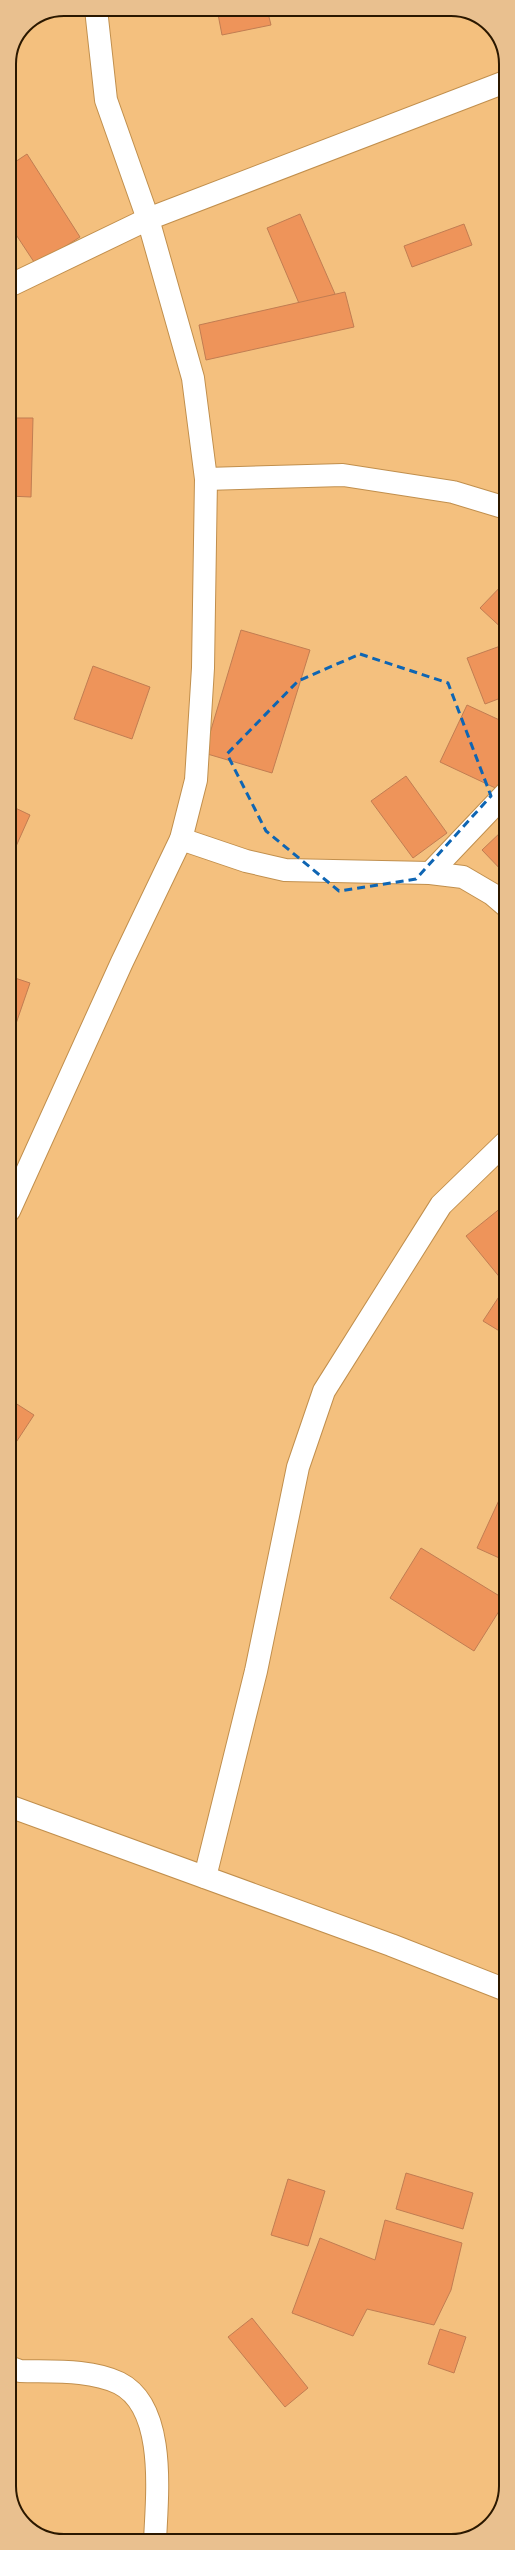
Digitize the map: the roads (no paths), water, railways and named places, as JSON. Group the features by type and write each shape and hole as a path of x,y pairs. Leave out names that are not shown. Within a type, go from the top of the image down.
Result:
{"street":[{"path":"16,1196 122,962 181,839 196,780 204,668 206,479 194,378 148,219 106,100 97,16"},
{"path":"16,283 148,219 499,85"},
{"path":"206,479 343,475 453,492 499,506"},
{"path":"430,873 499,800"},
{"path":"181,839 246,862 285,870 430,873 463,877 492,894 499,900"},
{"path":"205,1877 256,1670 298,1467 324,1391 442,1205 499,1149"},
{"path":"16,1809 391,1945 499,1987"},
{"path":"16,2370 20,2372 95,2376 118,2383 134,2393 145,2410 154,2444 157,2487 155,2534"}]}
